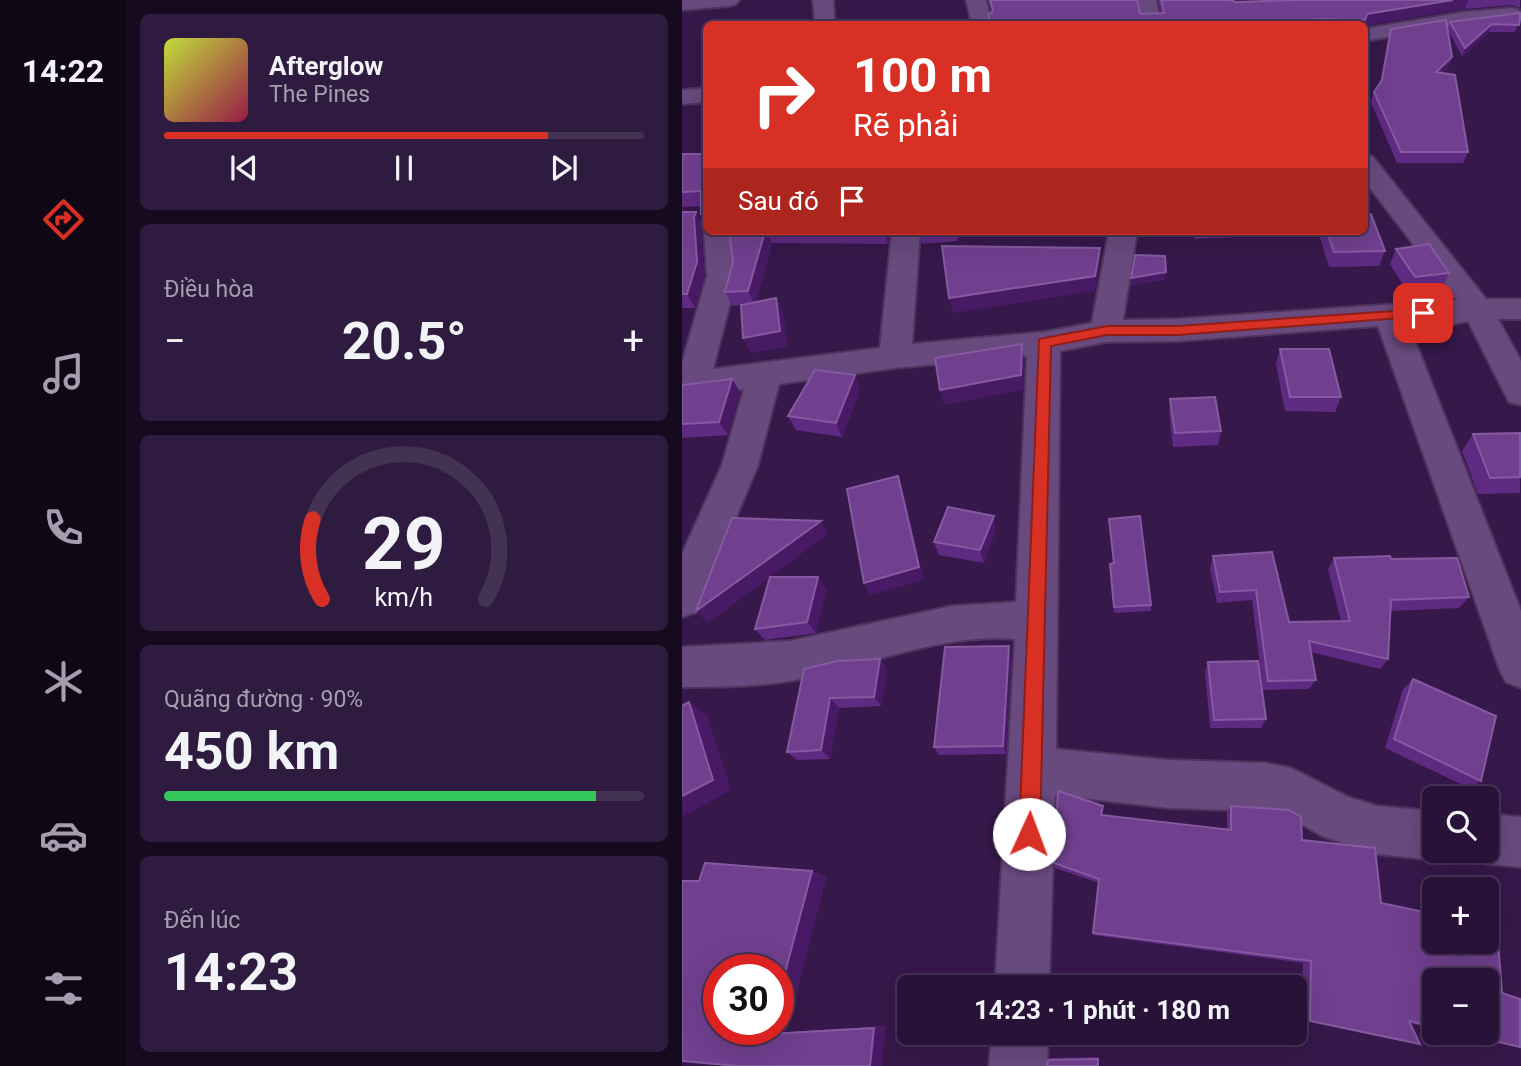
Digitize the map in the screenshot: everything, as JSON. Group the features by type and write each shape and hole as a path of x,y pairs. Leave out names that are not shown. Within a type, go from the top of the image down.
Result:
{"street":[{"path":"682,4 729,0"},
{"path":"823,0 825,21"},
{"path":"976,0 980,21"},
{"path":"1146,0 1150,21"},
{"path":"1368,34 1511,13"},
{"path":"682,97 703,95"},
{"path":"1368,167 1453,274 1477,309 1520,393"},
{"path":"712,235 722,276 688,384 895,357 1044,342 1107,331 1178,330 1477,309 1520,309"},
{"path":"895,357 906,235"},
{"path":"1107,331 1122,235"},
{"path":"1477,309 1394,326 1520,668"},
{"path":"1023,975 1032,768 1044,342"},
{"path":"682,599 740,465 765,374"},
{"path":"682,667 803,658 859,643 952,626 1016,619 1036,623"},
{"path":"1032,768 1169,784 1265,787 1291,792 1339,818 1377,830 1422,834"},
{"path":"1499,840 1520,842"},
{"path":"1018,1066 1019,1045"}],"building":[{"path":"990,0 1137,0 1140,14 1164,13 1161,0 1453,0 1367,14 1365,20 990,21 988,15 993,11"},
{"path":"1520,13 1519,25 1492,24 1465,48 1450,22"},
{"path":"1446,20 1452,57 1436,72 1455,75 1468,152 1401,152 1374,92 1382,80 1391,29"},
{"path":"682,154 703,154 703,214 701,191 682,192"},
{"path":"682,212 696,212 697,262 687,294 682,294"},
{"path":"1368,214 1371,214 1385,251 1334,252 1328,235 1368,235"},
{"path":"730,235 764,235 748,291 725,292 733,262"},
{"path":"1429,244 1449,273 1415,277 1396,249"},
{"path":"942,246 1100,248 1095,276 949,298"},
{"path":"1135,255 1165,256 1166,272 1131,278"},
{"path":"776,298 780,331 743,338 741,305"},
{"path":"1022,344 1021,375 940,390 935,358"},
{"path":"1280,349 1329,349 1341,397 1290,397"},
{"path":"815,370 855,375 836,423 788,416"},
{"path":"732,379 719,422 682,424 682,385"},
{"path":"1215,397 1221,431 1175,433 1170,399"},
{"path":"1520,433 1520,477 1490,478 1473,434"},
{"path":"898,476 919,567 864,583 847,489"},
{"path":"948,507 994,516 980,550 934,542"},
{"path":"1140,516 1151,605 1114,607 1110,564 1114,563 1109,519"},
{"path":"732,518 821,521 696,611"},
{"path":"1272,552 1289,622 1350,621 1334,558 1457,558 1469,597 1391,600 1388,659 1309,641 1316,680 1268,681 1256,590 1220,592 1213,556"},
{"path":"770,577 818,577 807,622 755,629"},
{"path":"1009,646 1003,746 934,747 945,647"},
{"path":"880,659 874,697 830,698 821,750 787,752 804,669 837,661"},
{"path":"1258,661 1266,719 1214,720 1208,662"},
{"path":"1413,679 1496,716 1481,781 1394,739"},
{"path":"689,702 713,780 682,796 682,706"},
{"path":"1058,791 1103,806 1101,815 1231,830 1231,806 1289,810 1301,817 1302,840 1375,848 1381,903 1422,912 1422,954 1499,953 1502,993 1520,999 1520,1047 1499,1042 1499,968 1422,968 1422,1024 1409,1021 1420,1044 1310,1021 1311,961 1093,933 1099,879 1054,863"},
{"path":"705,863 812,871 790,954 703,954 703,1045 794,1045 794,1033 874,1028 870,1066 737,1066 682,1061 682,881 699,881"},
{"path":"1098,1059 1098,1066 1047,1066 1048,1060"}],"route":[{"path":"1029,834 1044,342 1107,331 1178,330 1423,313"}]}
